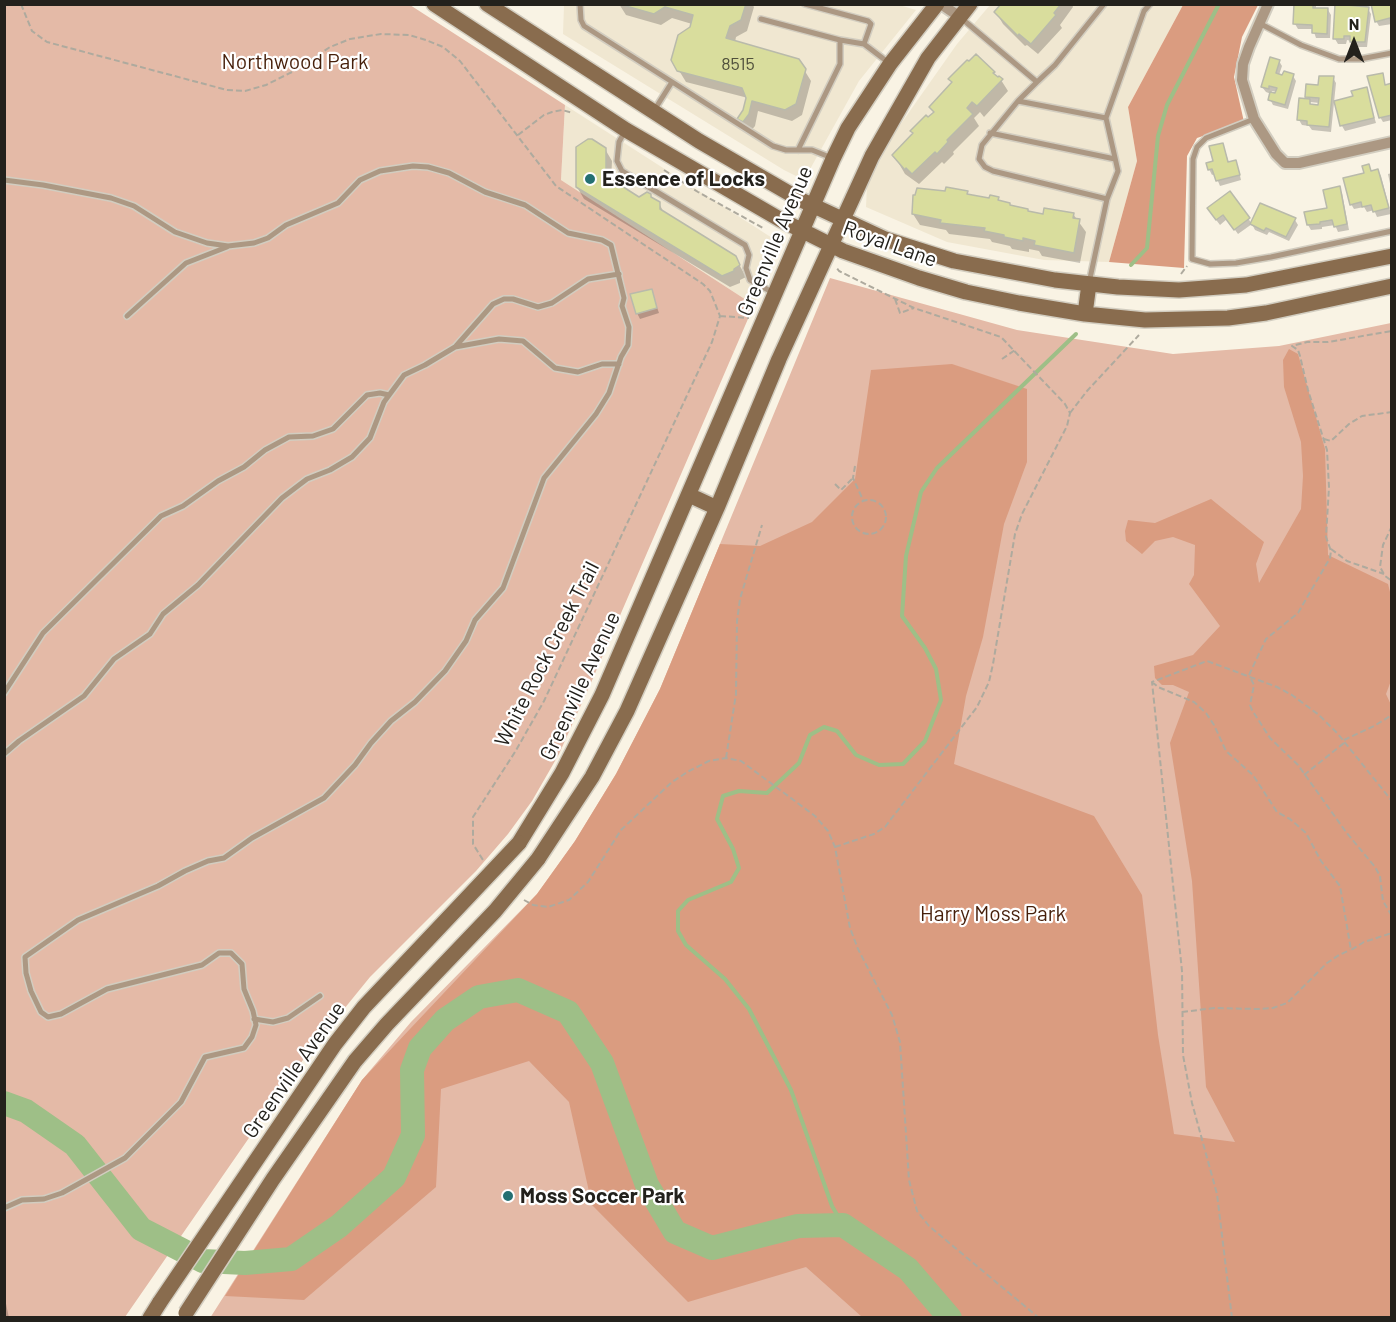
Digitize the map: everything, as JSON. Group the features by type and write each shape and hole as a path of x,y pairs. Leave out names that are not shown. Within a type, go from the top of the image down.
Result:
{"main road":[{"name":"Royal Lane","path":"434,4 626,130 801,231 886,268 966,292 1085,314 1145,320 1228,318 1320,302 1392,286"},
{"name":"Royal Lane","path":"487,4 748,171 813,207 885,239 954,261 1055,280 1179,290 1246,285 1392,256"},
{"name":"Greenville Avenue","path":"150,1317 335,1044 364,1007 519,843 562,773 582,735 689,495 801,231 848,128 890,64 939,4"},
{"path":"184,1315 273,1179 355,1061 387,1024 495,911 538,859 592,777 614,738 717,508 779,359 872,156 928,58 970,4"},
{"path":"1085,314 1089,284"},
{"path":"689,495 717,508"}],"street":[{"path":"939,4 960,17"},
{"path":"1268,4 1243,64 1242,80 1254,119 1276,154 1285,163 1299,163 1392,142"}],"lane":[{"path":"580,4 581,20 584,26 773,146 786,150 812,150 833,159"},
{"path":"805,4 868,21 871,24 864,44"},
{"path":"1104,4 1055,65 1018,101 990,133 982,145 979,159 985,167 993,171 1107,199"},
{"path":"1089,284 1107,199 1118,171 1106,118 1144,11 1150,4"},
{"path":"960,17 1037,82"},
{"path":"761,19 864,44 890,64"},
{"path":"1259,23 1301,45 1339,59 1360,59 1392,53"},
{"path":"798,150 840,64 840,40"},
{"path":"653,111 672,82"},
{"path":"1018,101 1106,118"},
{"path":"1254,119 1206,138 1197,147 1192,159 1192,259 1210,264 1236,263 1392,231"},
{"path":"626,130 619,142 616,161 622,171 745,245 749,255 746,268 750,280 775,293"},
{"path":"990,133 1115,159"},
{"path":"4,180 111,198 134,206 175,232 207,243 228,246 254,243 268,238 286,225 338,202 360,180 380,171 413,166 428,167 449,173 485,192 525,205 568,234 594,238 611,245 624,298 622,306 629,327 628,345 609,393 601,407 544,478 503,588 475,620 466,641 445,671 415,702 391,721 324,798 252,838 224,858 193,868 78,920 25,957 31,991 41,1012 48,1017 61,1014 107,989 202,965 219,953 231,953 242,964 244,989 256,1025 252,1037 244,1048 205,1057 181,1102 124,1158 62,1193 44,1199 22,1200 4,1208"},
{"path":"127,316 186,263 228,246"},
{"path":"4,754 84,696 114,659 150,634 164,614 198,585 282,498 307,479 330,470 351,457 370,438 389,395 404,375 455,347 493,304 513,298 538,307 552,303 588,279 619,273"},
{"path":"455,347 507,339 523,341 555,368 578,372 602,364 619,364"},
{"path":"4,693 43,633 161,516 183,506 218,481 244,467 265,450 289,438 313,436 333,429 367,395 380,393 389,395"},
{"path":"254,1019 273,1022 288,1018 320,996"}],"path":[{"path":"21,4 32,31 47,42 227,90 245,91 266,85 294,71 330,46 350,39 381,34 408,35 443,47 460,61 556,186 703,284 710,291 720,316 750,319"},
{"path":"518,135 544,115 562,110 573,113"},
{"path":"836,266 838,271 914,308 1001,337 1047,384 1070,413"},
{"path":"895,299 900,313 914,308"},
{"name":"White Rock Creek Trail","path":"487,864 473,844 473,817 515,752 544,701 712,342 720,316"},
{"path":"1249,677 1266,639 1298,613 1330,558 1326,537 1329,487 1327,450 1298,350 1292,346 1392,331"},
{"path":"835,847 874,834 885,827 977,707 989,682 1010,551 1022,514 1067,426 1070,413 1087,391 1142,332"},
{"path":"1002,360 1015,350"},
{"path":"1327,450 1331,441 1356,419 1392,412"},
{"path":"1324,439 1331,441"},
{"path":"855,466 854,478 864,501"},
{"path":"835,484 841,490 854,478"},
{"path":"871,500 883,507 886,513 886,521 878,532 864,534 854,524 854,510 864,501 871,500"},
{"path":"726,758 736,694 737,621 740,599 762,525"},
{"path":"1384,574 1380,567 1383,545 1392,526"},
{"path":"1330,549 1347,561 1384,574 1392,580"},
{"path":"1152,682 1207,661 1277,687 1319,714 1392,801"},
{"path":"1249,677 1254,685 1252,710 1270,738 1288,753 1378,871 1383,901 1392,916"},
{"path":"1152,682 1158,687 1194,702 1206,713 1214,724 1226,751 1253,775 1277,812 1290,819 1306,833 1321,861 1340,886 1351,950"},
{"path":"1152,682 1182,971 1183,1055 1192,1102 1217,1194 1232,1317"},
{"path":"1304,775 1344,741 1392,715"},
{"path":"524,900 533,905 548,907 569,900 588,882 621,830 672,782 709,761 726,758 741,761 815,816 828,831 835,847 850,928 858,949 892,1014 900,1042 909,1180 917,1210 929,1226 1039,1317"},
{"path":"1182,1012 1214,1008 1273,1008 1287,1003 1327,963 1364,942 1392,933"}],"shaded area":[{"path":"896,4 916,10 859,81 804,180 784,170 563,34 564,5"},
{"path":"990,5 1183,5 1128,107 1137,161 1109,262 1044,260 947,242 866,207 867,186 893,135 957,44"},
{"path":"565,105 780,243 754,305 561,180"}],"green space":[{"name":"Northwood Park","path":"5,5 410,5 565,105 561,180 754,305 590,685 559,754 532,801 508,834 476,871 370,977 305,1057 125,1317 5,1317"},
{"path":"1183,5 1258,5 1242,37 1234,77 1244,122 1197,138 1187,156 1184,268 1109,262 1137,161 1128,107"},
{"name":"Harry Moss Park","path":"830,278 1017,330 1173,354 1279,346 1391,323 1391,1317 210,1318 362,1080 411,1022 537,894 575,841 616,774 660,689"},
{"name":"Harry Moss Park","path":"1289,349 1298,354 1325,449 1328,555 1388,584 1391,596 1392,678 1386,694 1392,707 1391,1317 862,1317 806,1267 688,1302 592,1205 569,1102 529,1061 441,1089 436,1187 304,1300 225,1296 362,1080 537,894 575,841 616,774 660,689 720,544 760,546 812,522 855,479 871,370 952,364 1027,389 1027,462 1004,524 983,637 966,696 954,764 1094,816 1142,895 1158,1035 1174,1134 1235,1142 1206,1087 1192,881 1170,743 1189,692 1173,685 1162,685 1155,678 1154,666 1193,655 1220,626 1189,584 1194,575 1195,545 1173,537 1155,541 1142,554 1126,541 1125,531 1128,520 1155,523 1211,499 1264,542 1256,564 1259,583 1301,509 1303,476 1301,442 1284,387 1283,360"}],"building":[{"path":"619,4 746,4 741,20 730,26 726,38 799,59 806,69 796,104 785,110 752,101 749,114 743,122 737,119 743,110 746,98 742,88 677,71 671,60 678,35 690,27 693,15 665,7 654,14"},
{"path":"1001,4 1061,4 1054,13 1056,15 1031,44 1019,34 1018,36 994,12"},
{"path":"1294,4 1313,4 1313,8 1328,8 1327,34 1312,33 1312,25 1293,24"},
{"path":"1335,4 1369,7 1365,42 1350,42 1350,36 1344,36 1344,39 1333,39"},
{"path":"1371,4 1392,4 1392,27 1390,18 1375,22"},
{"path":"976,54 995,72 993,73 1003,79 977,106 972,102 967,108 973,114 947,140 948,142 937,154 935,152 912,174 906,168 905,170 892,155 913,133 910,131 926,115 928,117 934,112 929,107 952,82 948,79"},
{"path":"1270,57 1280,60 1276,73 1282,75 1284,71 1294,74 1285,105 1268,100 1270,92 1275,93 1277,88 1261,87"},
{"path":"1383,73 1385,85 1392,83 1392,115 1379,118 1367,76"},
{"path":"1319,76 1334,76 1329,127 1307,125 1307,121 1297,120 1299,98 1310,99 1310,104 1318,105 1319,98 1305,97 1306,84 1318,85"},
{"path":"1367,87 1374,118 1340,126 1334,101 1353,96 1351,91"},
{"path":"588,139 606,148 606,176 639,197 647,192 651,194 651,197 660,202 660,209 736,256 740,265 734,271 722,276 576,187 576,147"},
{"path":"1223,143 1228,162 1236,160 1240,175 1216,181 1212,169 1208,170 1206,163 1213,161 1209,146"},
{"path":"1369,164 1371,171 1378,169 1389,208 1373,212 1371,205 1362,207 1361,202 1350,205 1343,178 1364,173 1362,166"},
{"path":"1340,186 1347,224 1334,227 1332,220 1307,225 1304,212 1327,208 1323,190"},
{"path":"946,187 968,191 967,194 989,198 990,195 999,197 998,200 1028,209 1028,211 1043,214 1044,208 1074,213 1073,218 1080,219 1074,253 1034,245 1035,241 1023,238 1023,241 1004,237 1004,235 984,231 985,228 940,223 941,220 912,214 913,195 917,188 945,191"},
{"path":"1230,191 1250,218 1234,230 1223,215 1216,220 1207,208"},
{"path":"1260,203 1296,218 1286,237 1266,228 1264,231 1250,224"},
{"path":"652,289 657,308 636,314 630,294"}],"waterway":[{"path":"1131,265 1147,248 1158,136 1167,105 1219,4"},
{"path":"843,1225 832,1206 791,1090 749,1009 725,979 686,945 678,931 678,911 688,900 731,882 739,868 733,849 717,819 723,796 739,791 767,793 799,763 810,735 824,727 837,731 856,755 879,765 903,764 925,741 941,700 936,669 925,648 902,616 906,556 921,492 937,468 1076,334"},
{"path":"4,1103 26,1111 75,1145 141,1229 203,1261 245,1263 291,1259 339,1226 394,1177 413,1135 412,1070 420,1048 445,1020 479,997 518,990 568,1012 602,1063 647,1185 675,1232 712,1248 798,1226 843,1225 908,1269 950,1318"}],"place":[{"name":"Essence of Locks","path":"590,179"},
{"name":"Moss Soccer Park","path":"508,1196"}]}
